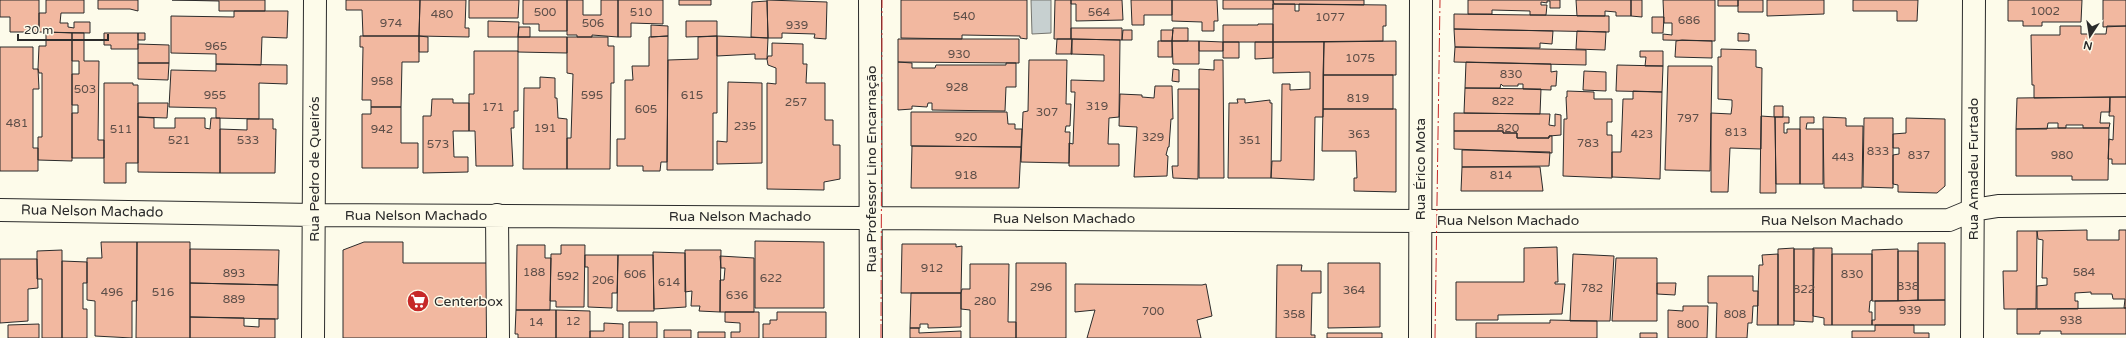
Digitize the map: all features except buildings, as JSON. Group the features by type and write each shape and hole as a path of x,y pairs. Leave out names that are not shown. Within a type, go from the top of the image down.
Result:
{"street":[{"name":"Rua Pedro de Queirós","path":"313,338 314,0"},
{"name":"Rua Professor Lino Encarnação","path":"870,0 871,338"},
{"name":"Rua Érico Mota","path":"1420,338 1421,0"},
{"name":"Rua Amadeu Furtado","path":"1972,338 1974,0"},
{"name":"Rua Nelson Machado","path":"0,210 314,215 1420,220 1949,220 1973,210 2002,206 2126,205"},
{"path":"497,215 498,338"}],"shaded area":[{"path":"1031,0 1051,0 1051,33 1032,34"}],"power":[{"path":"881,338 882,0"},
{"path":"1435,338 1440,0"}],"place":[{"name":"Centerbox","path":"418,301"}]}
